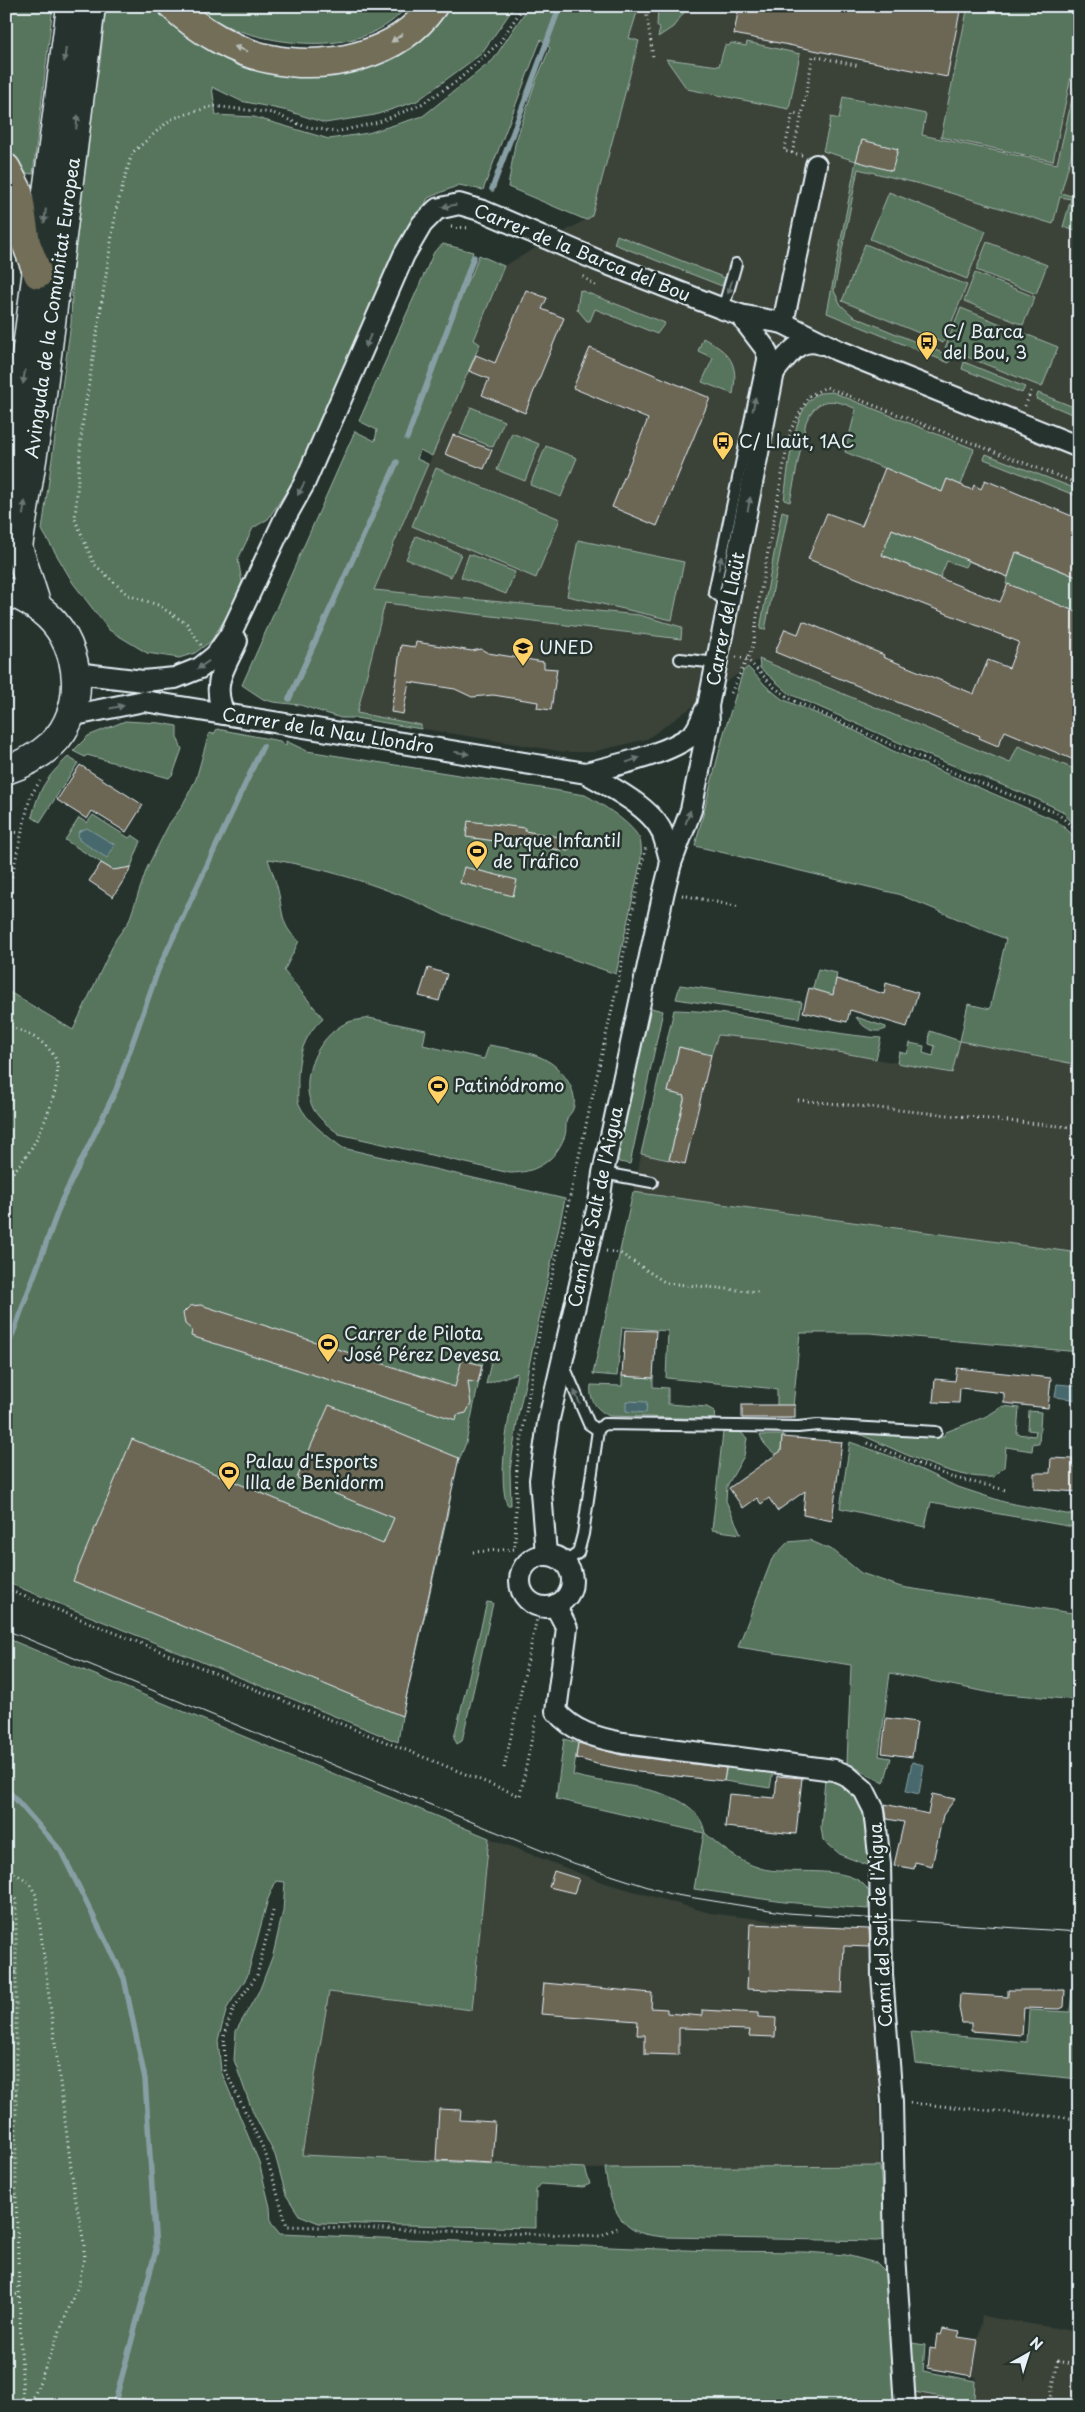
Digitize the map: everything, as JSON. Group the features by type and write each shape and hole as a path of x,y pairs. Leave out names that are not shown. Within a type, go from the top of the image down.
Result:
{"highway":[{"path":"174,6 215,39 269,59 319,64 353,58 393,42 427,15 433,6"},
{"path":"6,168 18,191 26,243 38,274"}],"main road":[{"path":"6,492 12,464 38,274 71,6"},
{"name":"Avinguda de la Comunitat Europea","path":"37,606 18,547 40,410 91,6"},
{"path":"6,592 37,606 56,624 70,647 76,673 76,695 70,716 53,743 29,762 6,770"}],"street":[{"path":"783,323 811,161"},
{"name":"Carrer de la Barca del Bou","path":"76,673 143,681 175,678 200,668 230,635 326,434 404,255 422,224 437,209 459,204 483,211 589,257 731,312 783,323 837,350 1079,447"},
{"path":"731,312 765,348 774,372"},
{"name":"Carrer del Llaüt","path":"671,862 691,810 709,722 708,706 774,372 797,345 812,341 837,350"},
{"name":"Carrer de la Barca del Bou","path":"224,714 218,698 219,681 272,566 270,548"},
{"name":"Carrer de la Nau Llondro","path":"70,716 144,701 586,773 624,794 649,815 662,831 671,862"},
{"name":"Carrer de la Nau Llondro","path":"586,773 627,763 671,746 694,734 708,706"},
{"name":"Camí del Salt de l'Aigua","path":"546,1554 540,1480 548,1423 600,1196 602,1173 671,862"},
{"path":"546,1554 553,1555 564,1563 572,1578 571,1586 563,1601 549,1612 547,1607 530,1602 520,1588 520,1575 527,1562 536,1556 546,1554"},
{"name":"Camí del Salt de l'Aigua","path":"549,1612 567,1628 556,1711 563,1720 575,1728 593,1737 622,1743 834,1770 846,1775 864,1790 874,1810 880,1864 882,1975 892,2101 895,2254 905,2406"}],"lane":[{"path":"731,312 736,264"},
{"path":"729,604 714,592 765,348"},
{"path":"680,659 718,658"},
{"path":"602,1173 652,1182"},
{"path":"561,1360 589,1424 598,1430"},
{"path":"564,1563 578,1553 583,1534 598,1430 604,1424 798,1427 818,1425 936,1432"}],"path":[{"path":"210,659 187,624 158,604 128,595 94,564 74,519 82,427 116,210 132,153 172,119 213,106 273,113 302,126 336,132 379,122 420,105 456,82 499,43 524,6"},
{"path":"650,6 647,16 653,57"},
{"path":"792,152 814,56 860,66"},
{"path":"802,115 793,113 784,151 792,152 811,161"},
{"path":"446,228 454,226 479,232"},
{"path":"580,274 598,288"},
{"path":"729,702 753,646 760,595 790,431 809,396 826,387 1079,484"},
{"path":"718,658 747,659 774,687 792,700 958,774 1056,814 1074,829 1079,839"},
{"path":"6,901 30,797 44,776"},
{"path":"6,831 21,833"},
{"path":"473,1552 515,1549 517,1465 539,1335 616,991 646,851 646,838"},
{"path":"664,891 740,907"},
{"path":"6,1025 27,1033 45,1045 55,1057 56,1076 53,1102 31,1148 6,1181"},
{"path":"798,1100 1079,1128"},
{"path":"588,1248 620,1253 666,1283 758,1292"},
{"path":"859,1440 951,1477 1006,1490"},
{"path":"6,1589 520,1796 538,1706"},
{"path":"504,1768 537,1618 549,1612"},
{"path":"6,1868 29,1882 36,1895 74,2191 84,2243 79,2283 30,2406"},
{"path":"6,1887 16,1900 16,2197 23,2406"},
{"path":"273,1911 257,1975 234,2008 224,2034 225,2070 246,2109 265,2152 287,2226 602,2236 617,2228"},
{"path":"6,1968 16,1972"},
{"path":"6,2091 17,2094"},
{"path":"892,2101 1079,2119"},
{"path":"6,2194 16,2197"},
{"path":"6,2296 19,2294"},
{"path":"1050,2406 1058,2361 1079,2366"}],"shaded area":[{"path":"639,6 1079,6 1079,794 759,659 647,739 593,752 565,752 356,718 387,592 374,590 480,345 474,341 504,266 592,216 639,41 629,38"},
{"path":"669,1029 778,1041 952,1073 960,1041 1079,1065 1079,1253 633,1192"},
{"path":"489,1838 602,1882 710,1913 781,1922 872,1929 877,2028 880,2166 582,2169 302,2155 329,1991 472,2009"},
{"path":"982,2316 1079,2332 1079,2406 915,2406 914,2392 973,2402 976,2377 972,2376"}],"green space":[{"path":"6,6 53,6 33,174 23,173 6,145"},
{"path":"106,6 158,6 176,28 241,67 301,77 360,69 406,48 447,6 515,6 481,54 417,101 375,115 325,123 288,111 241,101 212,87 216,115 254,117 329,139 368,133 423,116 493,60 529,6 639,6 629,38 639,41 592,216 586,220 508,187 515,144 535,83 550,48 541,39 483,190 459,185 428,198 341,375 296,477 268,519 253,528 238,559 242,582 230,611 211,641 195,653 179,658 147,653 109,630 73,583 42,530 71,323 74,238 84,147 100,62"},
{"path":"198,6 407,6 389,23 368,34 344,41 318,43 291,42 265,38 241,31 219,23"},
{"path":"658,6 689,6 673,27 658,37 660,29 657,25"},
{"path":"968,6 1079,6 1079,39 1053,161 941,137"},
{"path":"747,42 800,54 789,109 687,89 666,59 719,66 725,45 729,46 731,43 746,46"},
{"path":"1079,69 1079,127 1061,193 1079,198 1079,232 1063,227 1071,199 1060,197 1053,224 924,185 858,169 834,291 841,305 853,316 952,357 949,363 827,313 856,161 823,151 831,117 839,119 843,97 926,114 922,135 1057,164"},
{"path":"889,192 986,231 967,279 870,239"},
{"path":"6,226 11,262 8,298 6,293"},
{"path":"617,235 725,278 722,286 614,244"},
{"path":"987,242 1047,265 1036,294 976,270"},
{"path":"443,244 473,252 465,275 471,277 479,255 504,266 474,340 480,344 432,456 420,450 417,459 428,464 374,590 639,615 682,627 681,639 385,603 357,713 421,725 421,729 356,718 341,718 300,705 263,699 242,685 355,431 375,441 377,430 359,421 434,252"},
{"path":"865,244 967,285 943,343 842,301"},
{"path":"975,273 1035,297 1023,325 964,301"},
{"path":"580,290 665,323 657,334 595,309 590,321 587,321 577,309"},
{"path":"961,308 1058,347 1042,387 945,348"},
{"path":"703,338 720,349 730,360 735,374 733,394 702,382 713,358 698,351"},
{"path":"964,362 1025,387 1022,393 962,369"},
{"path":"832,392 974,449 961,485 947,479 942,492 845,452 856,409 833,401 816,407 806,422 790,502 784,500 793,442 802,413 817,394"},
{"path":"1038,393 1079,409 1079,417 1036,399"},
{"path":"471,407 504,421 493,447 460,434"},
{"path":"512,433 539,444 525,481 497,470"},
{"path":"546,446 577,458 561,497 530,485"},
{"path":"986,454 1079,490 1079,497 984,459"},
{"path":"436,468 560,519 536,578 412,526"},
{"path":"782,511 788,513 765,630 760,629"},
{"path":"865,518 950,553 966,532 1079,578 1079,613 1006,584 1008,577 968,561 965,567 947,561 940,578 882,555 861,526"},
{"path":"416,536 461,554 451,577 406,559"},
{"path":"578,540 684,562 672,620 567,596"},
{"path":"469,554 515,572 506,594 461,577"},
{"path":"759,659 1010,763 1018,746 1079,771 1079,830 1062,811 1037,799 927,755 790,694 760,668"},
{"path":"748,667 767,687 782,699 848,727 891,750 1057,821 1074,836 1079,849 1079,1065 960,1041 968,1004 990,1009 1006,939 898,894 695,846 724,733 743,671"},
{"path":"125,721 177,726 177,737 182,749 173,774 169,778 87,755 85,757 73,751 88,736"},
{"path":"217,729 280,741 286,746 286,741 307,751 585,795 624,821 637,834 641,842 641,860 616,974 444,915 403,896 358,880 312,867 268,859 278,890 285,923 290,932 299,941 284,971 323,1018 310,1033 300,1059 298,1101 307,1116 318,1128 343,1148 565,1199 518,1416 510,1470 511,1505 507,1505 503,1475 508,1422 517,1373 486,1384 492,1358 484,1357 466,1443 455,1470 448,1512 402,1716 398,1742 6,1582 6,990 73,1030 116,939 129,921 147,868 169,824 181,808 196,779 209,733 214,734"},
{"path":"68,757 78,763 40,822 32,817 41,791 49,777"},
{"path":"93,815 129,838 132,835 141,841 130,869 116,872 65,840 79,818 87,823"},
{"path":"818,969 837,973 836,979 848,982 844,1000 812,991"},
{"path":"680,985 802,1002 799,1018 676,999"},
{"path":"651,1008 663,1011 630,1164 619,1162 616,1155"},
{"path":"674,1010 726,1014 829,1032 881,1038 876,1059 778,1041 718,1035 711,1055 679,1047 668,1092 685,1096 669,1160 641,1154"},
{"path":"856,1017 886,1027 886,1029 877,1031 869,1029"},
{"name":"Patinódromo","path":"369,1018 426,1030 423,1045 484,1059 489,1045 529,1053 551,1063 565,1077 574,1096 572,1110 567,1119 565,1136 555,1154 543,1164 528,1171 510,1173 339,1134 322,1120 314,1110 309,1098 309,1073 313,1060 326,1038 348,1022"},
{"path":"930,1031 960,1041 952,1073 897,1063 899,1052 907,1054 910,1043 924,1046 923,1053 933,1056 935,1046 929,1044"},
{"path":"633,1192 1079,1253 1079,1352 870,1333 800,1333 792,1418 777,1418 777,1389 666,1378 668,1331 622,1327 617,1376 593,1374"},
{"path":"622,1376 653,1378 653,1387 668,1388 668,1404 707,1407 714,1411 715,1419 609,1416 594,1404 591,1395 591,1385 622,1386"},
{"path":"1003,1406 1019,1408 1017,1434 1035,1436 1036,1431 1028,1430 1029,1411 1041,1412 1039,1444 1033,1443 1032,1451 1006,1447 1004,1467 994,1477 959,1474 922,1461 851,1431 943,1437 946,1432 987,1416"},
{"path":"723,1432 740,1432 747,1438 744,1456 727,1486 726,1501 741,1534 712,1530"},
{"path":"760,1435 783,1435 780,1455 796,1457 799,1438 810,1440 806,1481 795,1480 789,1467 763,1442"},
{"path":"850,1442 901,1460 955,1486 1004,1502 1066,1514 1079,1514 1079,1528 931,1502 925,1527 840,1508"},
{"path":"809,1540 834,1551 861,1573 901,1587 1079,1614 1079,1700 992,1693 890,1673 879,1756 891,1758 884,1783 847,1763 851,1665 738,1647 772,1559 788,1542"},
{"path":"487,1602 493,1603 462,1741 457,1744 454,1738"},
{"path":"6,1638 489,1838 472,2010 329,1992 302,2155 585,2168 590,2184 583,2187 541,2184 536,2190 536,2228 319,2223 299,2215 286,2195 275,2155 252,2110 234,2060 236,2031 260,1989 273,1955 283,1911 285,1882 276,1881 268,1899 247,1977 227,2008 218,2040 221,2071 259,2162 270,2207 271,2223 280,2234 711,2251 805,2252 846,2255 876,2263 885,2272 895,2406 6,2406"},
{"path":"564,1739 578,1743 573,1775 650,1790 669,1796 686,1805 699,1817 705,1833 717,1844 738,1858 760,1868 835,1873 850,1876 861,1882 869,1892 868,1909 784,1902 694,1889 704,1833 556,1799"},
{"path":"727,1765 773,1771 770,1788 724,1781"},
{"path":"825,1778 840,1783 851,1790 859,1800 867,1824 870,1866 841,1855 823,1840 821,1827"},
{"path":"1072,1990 1079,1991 1079,2079 915,2063 911,2032 1027,2042 1029,2010 1070,2012"},
{"path":"880,2166 885,2234 883,2240 877,2241 665,2237 644,2234 630,2227 617,2213 610,2196 605,2168"},
{"path":"912,2343 925,2345 923,2371 975,2381 974,2399 1017,2406 992,2406 914,2392"}],"water":[{"path":"87,828 115,845 107,858 79,840 78,832"},
{"path":"1057,1384 1079,1386 1079,1400 1055,1397"},
{"path":"626,1401 647,1402 646,1413 626,1411"},
{"path":"912,1762 924,1765 919,1794 906,1791"}],"building":[{"path":"739,6 961,6 947,77 734,34"},
{"path":"862,140 898,149 892,171 856,161"},
{"path":"526,290 547,298 542,309 564,318 525,413 482,395 489,379 469,371 476,355 495,363"},
{"path":"590,348 710,398 657,526 612,507 648,419 573,388"},
{"path":"453,435 492,450 484,469 445,454"},
{"path":"885,468 942,492 947,479 972,490 974,485 981,489 985,480 1079,519 1079,578 1016,552 1008,577 892,529 882,555 1000,602 1008,584 1079,613 1079,762 1005,731 998,746 979,738 980,736 775,652 785,629 798,634 803,621 884,655 883,657 974,694 988,660 1009,668 1019,642 808,559 827,513 862,526"},
{"path":"416,642 472,651 481,649 488,653 544,662 544,668 557,669 551,710 537,708 538,702 493,695 472,697 455,689 409,682 403,714 391,712 401,645 415,647"},
{"path":"80,765 143,805 126,832 92,811 87,819 57,800"},
{"path":"468,821 525,828 525,831 570,839 568,851 466,837"},
{"path":"101,863 113,870 132,867 113,897 89,881"},
{"path":"464,867 517,880 513,896 460,883"},
{"path":"428,968 447,974 439,1001 419,996"},
{"path":"836,979 884,994 886,983 918,993 907,1027 850,1010 847,1022 803,1012 809,988 833,995"},
{"path":"679,1047 711,1055 685,1164 669,1160 685,1096 668,1092"},
{"name":"Carrer de Pilota José Pérez Devesa","path":"201,1305 455,1387 464,1351 466,1361 482,1365 478,1383 468,1381 471,1404 466,1413 457,1415 456,1420 191,1336 192,1330 185,1324 183,1313 190,1306"},
{"path":"625,1330 656,1331 653,1378 622,1376"},
{"path":"957,1368 1051,1378 1048,1408 1004,1403 1004,1393 960,1388 959,1403 933,1402 935,1379 955,1381"},
{"path":"329,1405 459,1458 402,1716 73,1581 132,1439 383,1544 394,1518 297,1478"},
{"path":"742,1405 795,1405 795,1418 742,1418"},
{"path":"782,1437 842,1442 832,1521 803,1515 805,1491 777,1511 769,1498 761,1504 757,1498 743,1508 729,1488 781,1451"},
{"path":"1051,1458 1072,1459 1072,1467 1079,1467 1079,1492 1034,1489 1034,1473 1050,1473"},
{"path":"886,1718 917,1722 912,1757 882,1753"},
{"path":"578,1743 621,1755 726,1768 724,1781 638,1772 597,1764 576,1758"},
{"path":"777,1776 802,1778 796,1834 725,1827 729,1794 775,1798"},
{"path":"932,1794 955,1799 943,1815 932,1866 915,1862 914,1869 894,1865 904,1822 887,1819 885,1804 928,1814"},
{"path":"554,1871 579,1879 574,1893 549,1887"},
{"path":"750,1924 869,1929 870,1947 844,1946 842,1993 747,1989"},
{"path":"544,1983 652,1993 651,2008 667,2009 667,2013 702,2016 702,2010 758,2013 758,2017 776,2018 775,2037 749,2036 750,2030 679,2028 679,2055 645,2054 645,2035 637,2035 638,2021 541,2014"},
{"path":"1008,1990 1065,1990 1064,2007 1060,2009 1024,2008 1022,2035 971,2031 971,2023 962,2023 959,2008 960,1994 1008,1997"},
{"path":"439,2109 461,2110 460,2120 495,2122 492,2163 436,2160"},
{"path":"943,2329 960,2332 958,2337 978,2340 972,2376 928,2368 930,2348 935,2349 937,2334 941,2335"}],"waterway":[{"path":"492,189 560,6"},
{"path":"407,438 474,257"},
{"path":"289,699 397,462"},
{"path":"6,1352 62,1200 116,1090 158,970 263,746"},
{"path":"6,1788 61,1851 124,1978 145,2079 156,2250 114,2406"}],"tram line":[{"path":"6,1630 567,1861 670,1894 788,1913 1079,1932"}],"place":[{"name":"C/ Barca del Bou, 3","path":"927,361"},
{"name":"C/ Llaüt, 1AC","path":"723,461"},
{"name":"UNED","path":"523,667"},
{"name":"Parque Infantil de Tráfico","path":"477,870"},
{"name":"Patinódromo","path":"438,1105"},
{"name":"Carrer de Pilota José Pérez Devesa","path":"328,1363"},
{"name":"Palau d'Esports Illa de Benidorm","path":"229,1491"}]}
